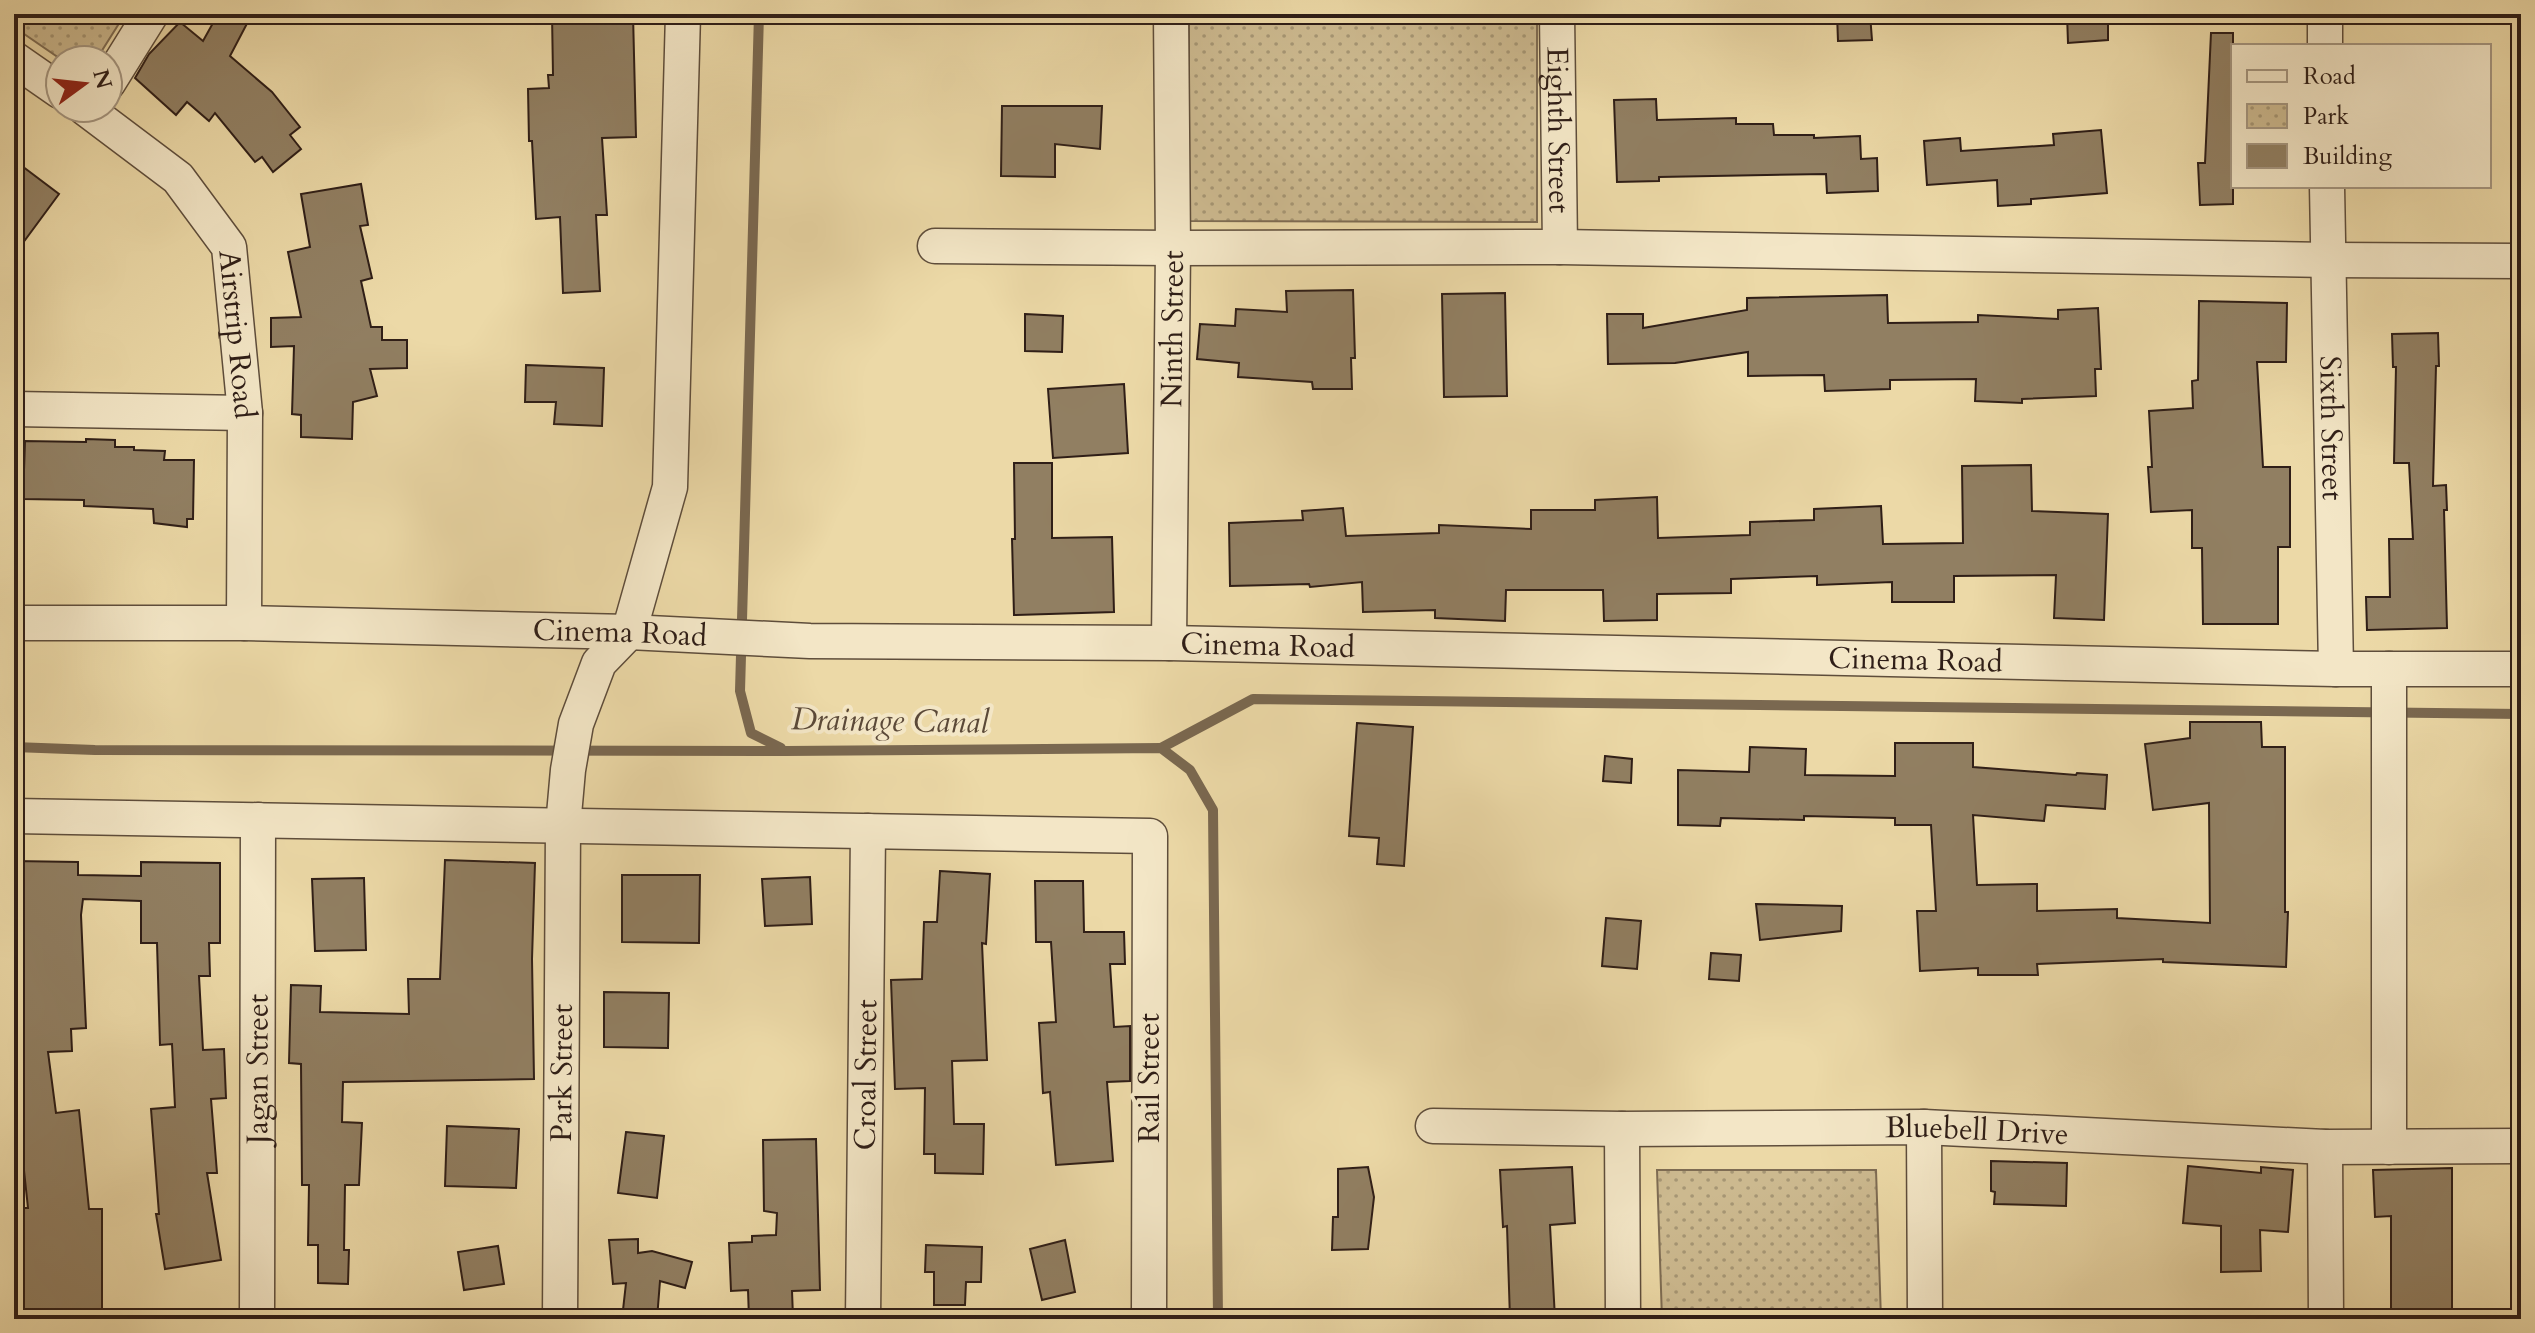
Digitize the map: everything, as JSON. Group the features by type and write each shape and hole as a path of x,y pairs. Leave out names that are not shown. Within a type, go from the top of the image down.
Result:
{"street":[{"path":"124,56 151,14"},
{"path":"629,632 670,487 683,14"},
{"name":"Ninth Street","path":"1169,643 1173,248 1171,14"},
{"name":"Eighth Street","path":"1557,14 1560,247"},
{"path":"2325,14 2325,44"},
{"path":"14,59 44,80"},
{"name":"Airstrip Road","path":"118,124 178,178 229,247 245,413 244,623"},
{"name":"Sixth Street","path":"2327,188 2336,669"},
{"path":"935,246 1560,247 2521,261"},
{"path":"14,409 245,413"},
{"name":"Cinema Road","path":"14,623 244,623 629,632 810,641 1169,643 2336,669 2521,669"},
{"name":"Park Street","path":"560,1319 563,826 568,770 576,724 599,663 629,632"},
{"path":"2389,669 2389,1147"},
{"path":"14,816 868,831"},
{"name":"Jagan Street","path":"257,1319 258,820"},
{"name":"Rail Street","path":"868,831 1150,836 1149,1319"},
{"name":"Croal Street","path":"863,1319 868,831"},
{"name":"Bluebell Drive","path":"1433,1126 1622,1129 1924,1127 2325,1147 2521,1146"},
{"path":"1924,1127 1925,1319"},
{"path":"1622,1129 1623,1319"},
{"path":"2325,1147 2326,1319"}],"green space":[{"path":"14,14 125,14 106,44 44,44 44,48 14,27"},
{"path":"1189,14 1537,14 1537,222 1189,221"},
{"path":"1657,1170 1876,1170 1881,1319 1662,1319"}],"building":[{"path":"218,14 252,14 230,56 272,92 300,127 290,135 301,149 273,172 262,157 255,162 215,113 209,121 187,102 176,115 135,78 149,54 180,22 203,41"},
{"path":"552,14 633,14 636,137 602,138 607,215 596,215 600,291 563,293 560,217 536,219 528,89 549,88 548,75 553,75"},
{"path":"1837,14 1870,14 1872,40 1838,41"},
{"path":"2067,14 2108,14 2108,40 2068,43"},
{"path":"2211,33 2233,33 2233,204 2200,205 2198,163 2205,163"},
{"path":"1656,99 1657,120 1736,118 1736,124 1773,124 1774,135 1814,135 1814,138 1860,136 1861,159 1877,158 1878,191 1827,193 1826,174 1659,177 1659,181 1617,182 1614,100"},
{"path":"1002,106 1102,106 1100,149 1055,144 1055,177 1001,176"},
{"path":"2101,130 2107,193 2031,199 2031,204 1998,206 1997,180 1927,185 1924,141 1960,138 1961,151 2054,145 2053,134"},
{"path":"14,160 59,194 14,255"},
{"path":"361,184 368,225 360,226 372,278 361,281 371,327 382,327 382,340 407,340 407,368 370,369 377,396 353,402 352,439 301,437 301,415 292,414 294,346 271,347 271,318 301,317 288,252 310,247 301,194"},
{"path":"1353,290 1355,358 1351,358 1352,389 1313,389 1312,382 1238,377 1239,363 1197,359 1200,324 1235,326 1236,309 1287,312 1286,291"},
{"path":"1505,293 1507,396 1444,397 1442,294"},
{"path":"1887,295 1888,323 1978,322 1978,315 2058,319 2058,310 2098,308 2101,369 2095,369 2096,396 2022,399 2022,403 1975,401 1976,379 1890,380 1890,389 1825,391 1824,375 1748,376 1748,352 1675,363 1608,364 1607,314 1643,314 1643,328 1747,310 1747,298"},
{"path":"2199,301 2287,303 2286,362 2257,362 2263,467 2290,467 2290,547 2278,547 2278,624 2203,624 2202,548 2192,548 2192,510 2151,512 2149,411 2193,408 2192,381 2198,380"},
{"path":"1025,314 1063,316 1062,352 1025,351"},
{"path":"2438,333 2433,486 2446,485 2447,628 2367,630 2366,597 2390,597 2389,539 2413,539 2409,463 2394,463 2396,367 2393,367 2392,334"},
{"path":"526,365 604,368 602,426 554,424 556,402 525,402"},
{"path":"1124,384 1128,453 1053,458 1048,389"},
{"path":"86,439 115,440 115,447 134,447 134,450 165,451 164,460 194,460 193,519 187,519 187,527 154,523 153,509 84,506 84,500 23,499 25,441 86,442"},
{"path":"1014,463 1052,463 1052,538 1112,537 1114,612 1014,615"},
{"path":"2031,465 2032,511 2108,514 2104,620 2054,618 2056,575 1954,576 1954,602 1892,602 1892,582 1817,585 1817,576 1731,579 1731,593 1657,594 1657,620 1604,621 1603,590 1506,590 1505,621 1435,618 1435,610 1363,612 1362,582 1310,587 1309,584 1230,586 1229,523 1303,520 1302,511 1343,508 1346,536 1439,533 1439,525 1531,529 1531,510 1595,510 1595,500 1657,497 1658,538 1750,535 1750,522 1814,520 1814,509 1881,506 1883,544 1963,543 1962,466"},
{"path":"2190,722 2261,722 2262,747 2285,747 2286,967 2163,962 2163,959 2037,964 2038,975 1978,975 1978,968 1920,971 1917,911 1936,911 1931,825 1895,825 1895,818 1804,816 1804,820 1721,818 1720,826 1678,825 1678,770 1749,772 1750,747 1806,749 1805,775 1895,776 1895,743 1973,743 1973,767 2107,775 2105,809 2046,805 2044,821 1973,815 1977,885 2037,884 2037,911 2117,909 2117,918 2210,923 2209,803 2153,810 2145,744 2190,738"},
{"path":"1357,723 1413,727 1404,866 1377,864 1379,838 1349,836"},
{"path":"1605,756 1632,759 1631,783 1603,781"},
{"path":"445,860 535,863 532,959 534,1079 343,1082 342,1122 362,1123 359,1185 345,1185 344,1250 349,1250 348,1284 318,1283 318,1245 308,1245 309,1185 302,1185 301,1064 289,1063 291,985 321,986 320,1012 409,1014 408,979 440,979"},
{"path":"14,861 78,862 78,875 141,876 141,862 220,863 220,943 209,943 210,976 199,976 203,1050 224,1049 226,1098 211,1099 217,1173 207,1173 221,1260 165,1269 156,1214 159,1214 151,1109 175,1107 172,1044 160,1045 157,943 141,943 141,901 83,899 86,1028 71,1029 72,1051 48,1052 56,1113 79,1110 89,1209 102,1209 102,1319 14,1319 14,1208 28,1208 22,1152 17,1153 14,1123"},
{"path":"940,871 990,874 986,944 982,943 987,1060 952,1061 954,1124 984,1124 983,1174 935,1173 935,1154 924,1154 925,1088 895,1089 891,980 922,979 924,922 937,922"},
{"path":"622,875 700,875 699,943 622,942"},
{"path":"810,877 812,924 765,926 762,879"},
{"path":"364,878 366,950 315,951 312,879"},
{"path":"1035,881 1083,881 1084,932 1124,932 1125,964 1110,964 1114,1027 1130,1026 1130,1081 1107,1082 1113,1161 1056,1165 1050,1092 1043,1093 1039,1023 1056,1022 1051,942 1036,942"},
{"path":"1756,904 1842,906 1841,931 1760,940"},
{"path":"1606,918 1641,921 1637,969 1602,966"},
{"path":"1711,953 1741,955 1739,981 1709,979"},
{"path":"604,992 669,993 668,1048 604,1047"},
{"path":"447,1126 519,1129 516,1188 445,1186"},
{"path":"626,1132 664,1136 657,1198 618,1193"},
{"path":"816,1139 820,1290 792,1291 793,1317 749,1319 748,1290 731,1291 729,1243 752,1242 752,1236 776,1235 777,1213 764,1211 763,1140"},
{"path":"1991,1161 2067,1163 2066,1206 1994,1204"},
{"path":"2188,1166 2261,1173 2261,1167 2293,1170 2288,1232 2260,1230 2261,1271 2221,1272 2221,1226 2183,1223"},
{"path":"1368,1167 1374,1197 1368,1249 1332,1250 1333,1217 1338,1217 1338,1169"},
{"path":"1572,1167 1575,1223 1550,1225 1555,1319 1510,1319 1507,1226 1503,1227 1500,1170"},
{"path":"2452,1168 2452,1319 2391,1319 2391,1216 2375,1217 2373,1170"},
{"path":"638,1239 638,1253 652,1251 692,1262 685,1288 660,1281 657,1319 622,1319 626,1283 613,1284 609,1240"},
{"path":"1065,1240 1075,1292 1042,1300 1030,1249"},
{"path":"926,1245 982,1247 981,1282 966,1282 965,1305 934,1305 934,1272 925,1272"},
{"path":"498,1246 504,1284 464,1290 458,1252"}],"waterway":[{"name":"Drainage Canal","path":"759,14 740,691 751,733 781,748"},
{"path":"1161,748 1253,699 2521,714"},
{"name":"Drainage Canal","path":"14,747 95,750 786,751 1161,748 1190,770 1213,810 1218,1319"}]}
